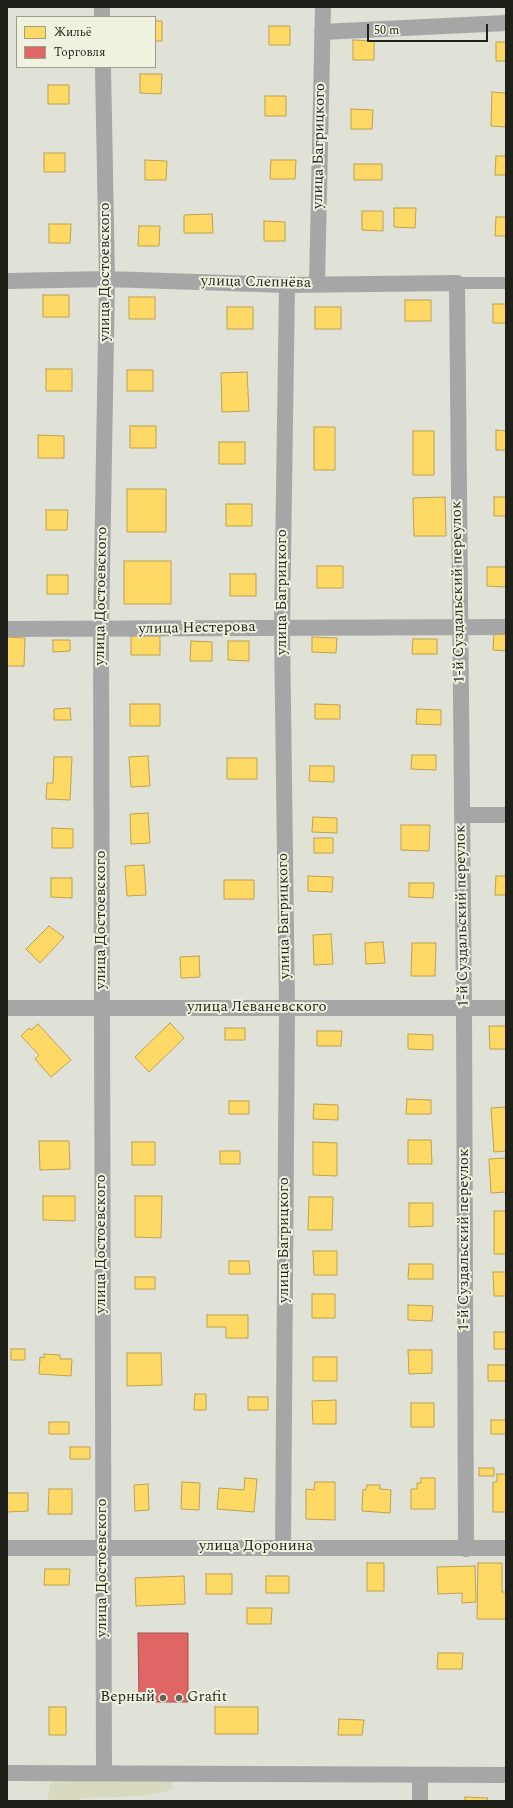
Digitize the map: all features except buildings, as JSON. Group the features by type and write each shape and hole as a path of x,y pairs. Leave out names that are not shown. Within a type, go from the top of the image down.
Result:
{"street":[{"name":"улица Багрицкого","path":"317,284 323,7"},
{"path":"322,32 506,23"},
{"name":"улица Достоевского","path":"103,68 107,279 102,630 102,1546 104,1773"},
{"name":"улица Слепнёва","path":"7,281 107,279 287,284 506,283"},
{"name":"1-й Суздальский переулок","path":"456,283 464,1008 466,1549"},
{"name":"улица Багрицкого","path":"283,1548 287,1009 282,628 287,284"},
{"name":"улица Нестерова","path":"7,629 102,630 506,627"},
{"path":"462,815 506,815"},
{"name":"улица Леваневского","path":"7,1008 506,1008"},
{"name":"улица Доронина","path":"7,1548 102,1546 506,1548"},
{"path":"7,1773 506,1775"},
{"path":"420,1774 420,1801"}],"green space":[{"path":"51,1780 173,1780 172,1790 143,1796 81,1798 80,1801 47,1801"}],"place":[{"name":"Верный","path":"163,1698"},
{"name":"Grafit","path":"179,1698"}]}
